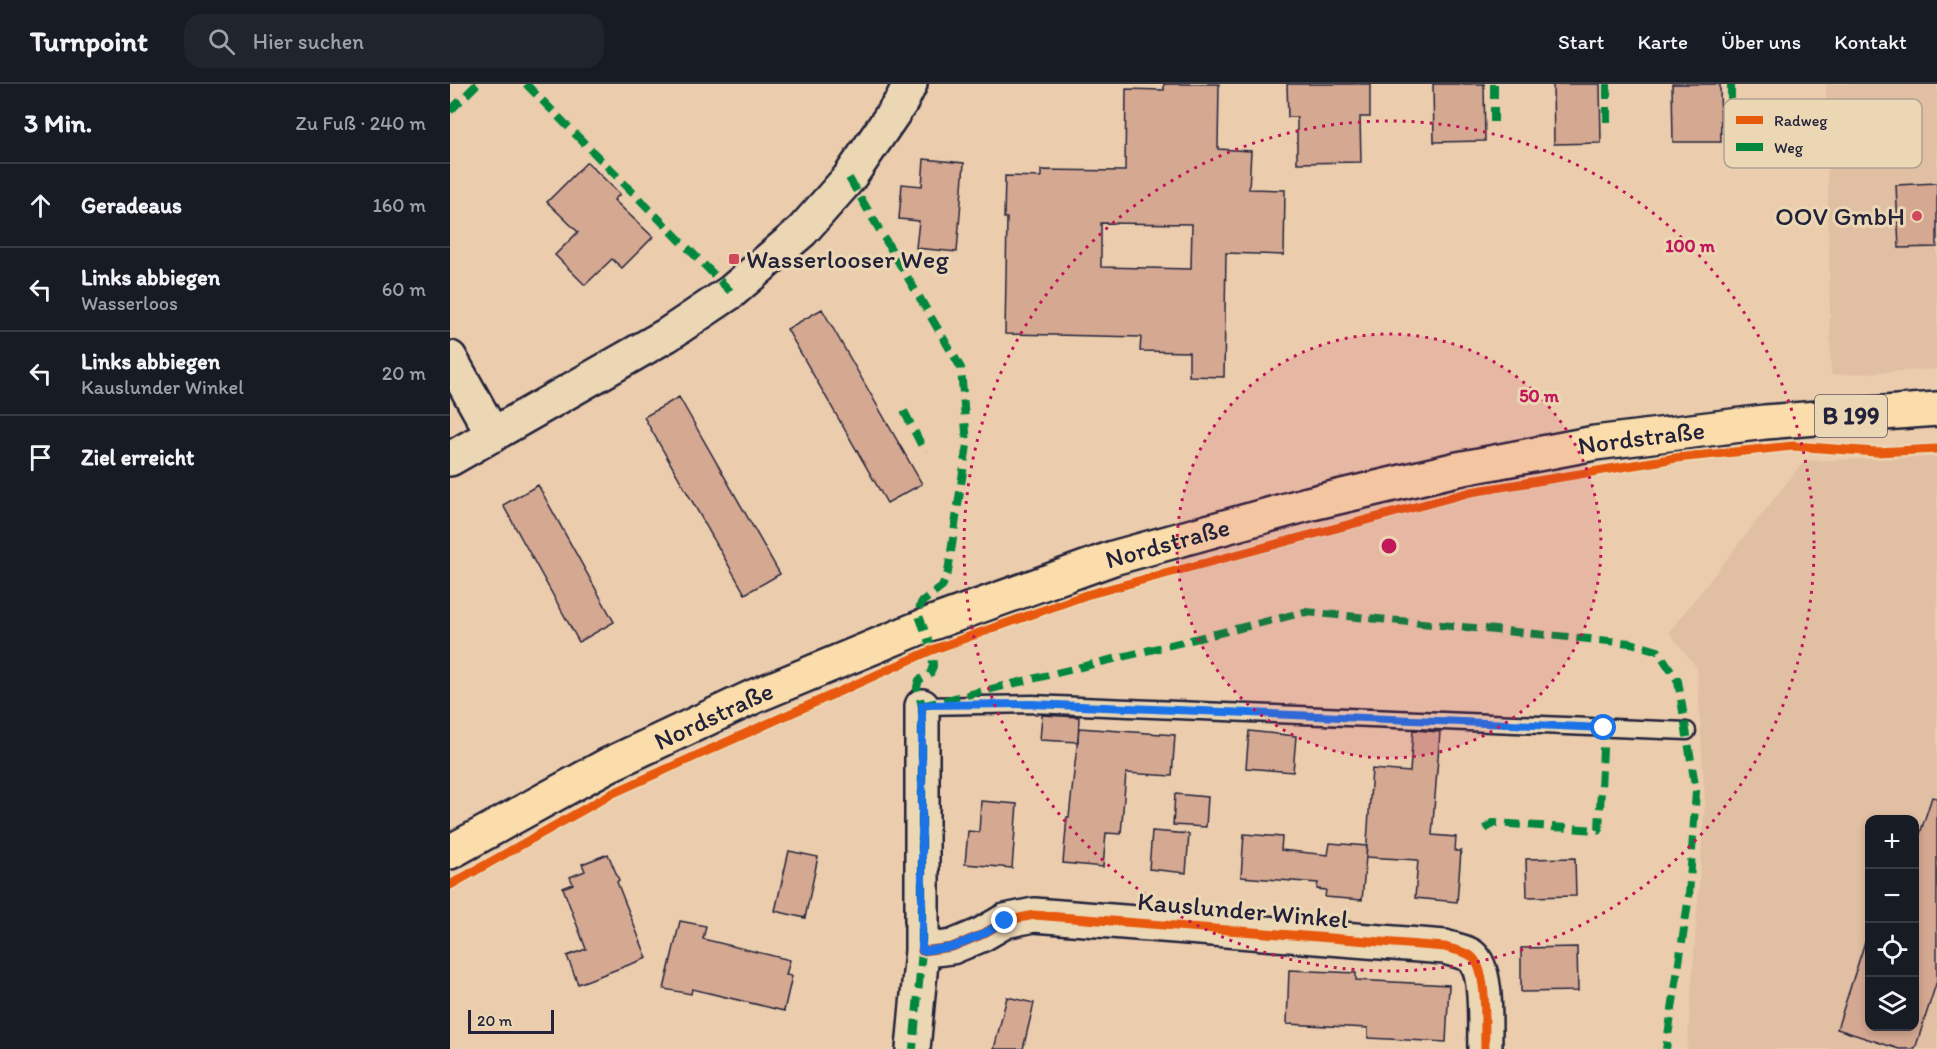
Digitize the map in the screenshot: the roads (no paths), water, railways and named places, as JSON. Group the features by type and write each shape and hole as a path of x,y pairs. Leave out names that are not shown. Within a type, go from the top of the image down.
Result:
{"main road":[{"name":"Nordstraße","path":"450,852 608,765 755,696 924,626 1113,558 1308,504 1453,470 1595,443 1765,422 1937,410"}],"street":[{"path":"450,459 667,335 731,292 802,231 849,178 910,84"},
{"path":"450,358 493,435"},
{"path":"913,1049 922,951 922,705"},
{"name":"Kauslunder Winkel","path":"922,951 952,947 981,935 1005,921 1034,915 1444,947 1471,956 1477,963 1483,982 1485,1049"}],"lane":[{"path":"922,705 1032,704 1686,732"}],"place":[{"name":"OOV GmbH","path":"1917,216"},
{"name":"Wasserlooser Weg","path":"734,259"}]}
